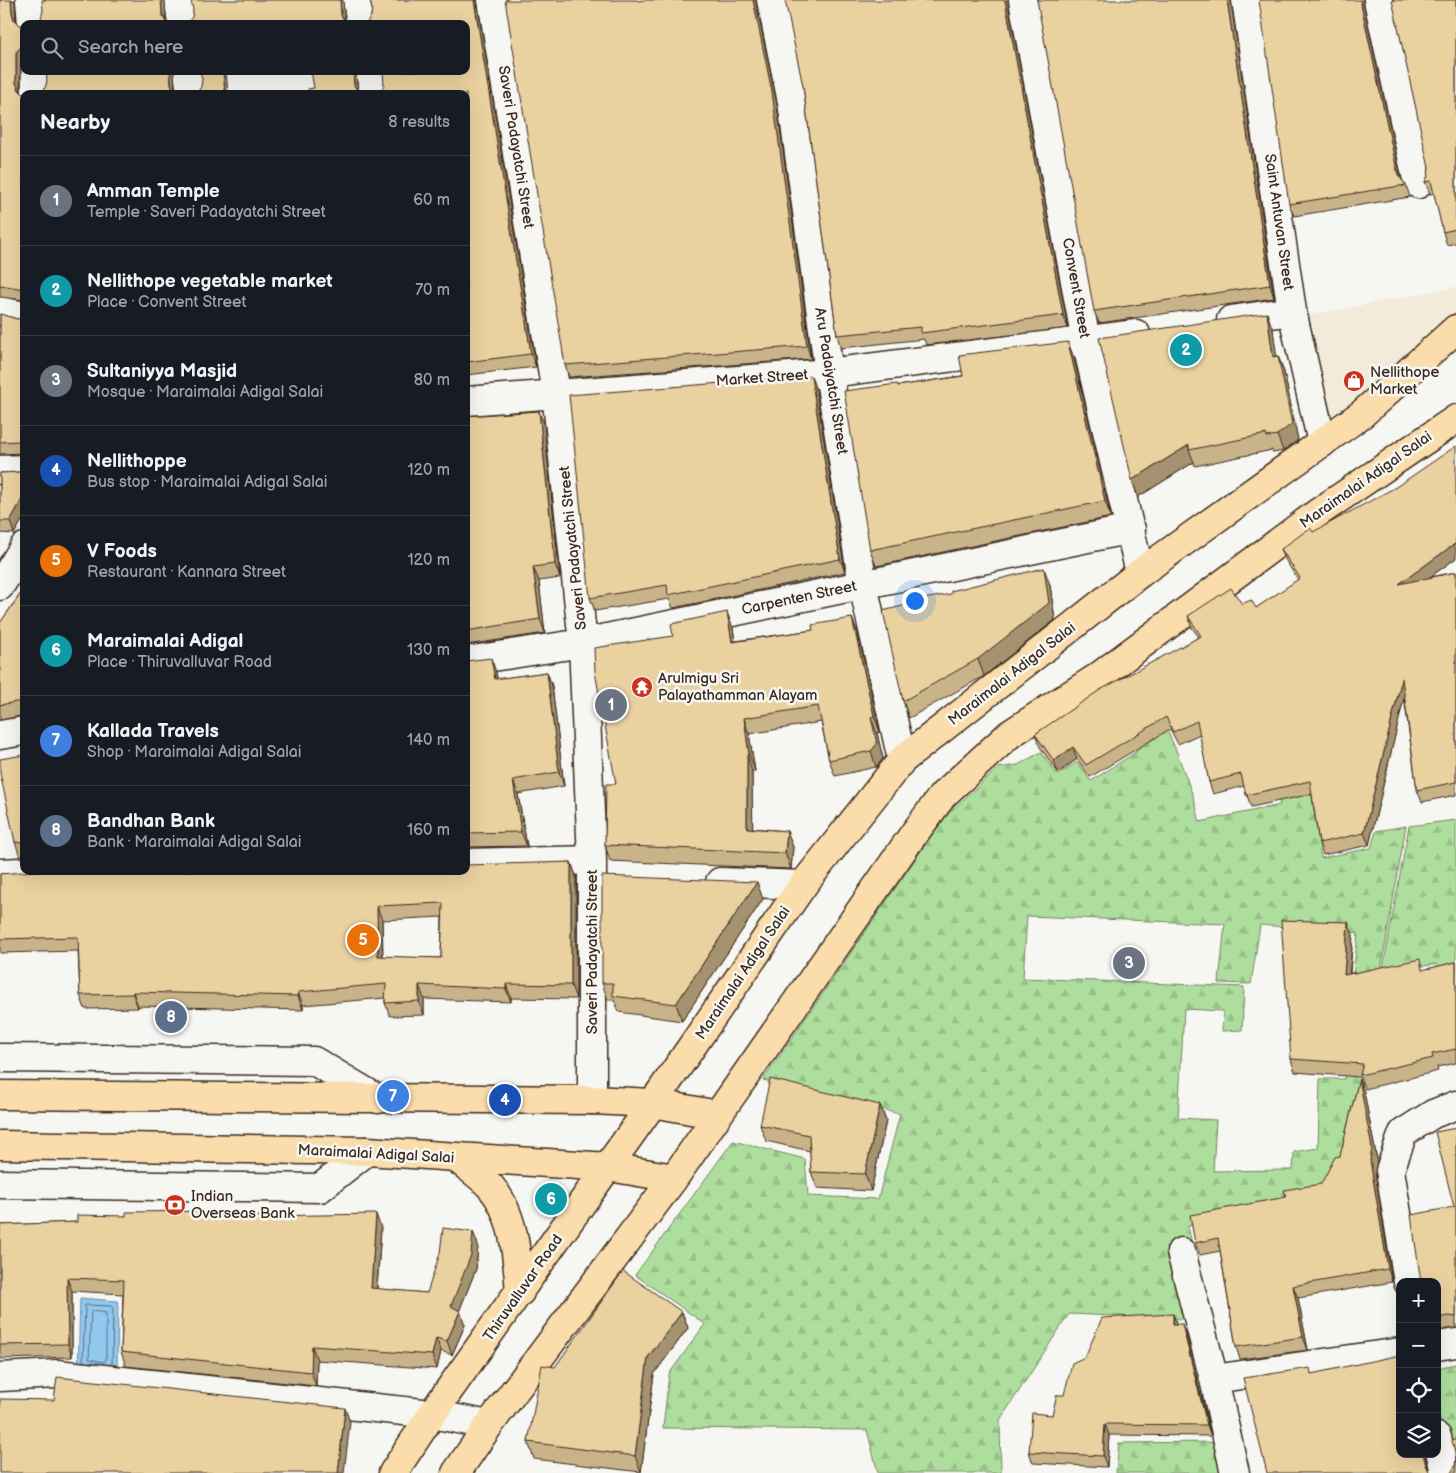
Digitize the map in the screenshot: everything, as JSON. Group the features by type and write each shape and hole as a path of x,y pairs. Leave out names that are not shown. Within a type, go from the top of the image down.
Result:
{"main road":[{"name":"Maraimalai Adigal Salai","path":"653,1103 803,885 902,760 1140,573 1362,414 1456,329"},
{"name":"Maraimalai Adigal Salai","path":"0,1145 367,1151 609,1167 674,1178 907,843 943,795 1010,734 1098,676 1319,512 1456,418"},
{"path":"0,1095 592,1100 653,1103 718,1115"},
{"name":"Thiruvalluvar Road","path":"394,1473 432,1414 653,1103"},
{"path":"455,1157 492,1188 506,1214 516,1246 520,1292"},
{"path":"456,1473 489,1425 674,1178"}],"street":[{"path":"30,0 32,20"},
{"path":"179,0 182,20"},
{"path":"357,0 361,20"},
{"name":"Saveri Padayatchi Street","path":"492,0 556,393 583,642 592,868 592,1100"},
{"name":"Aru Padaiyatchi Street","path":"771,0 792,102 829,372 863,585 902,760"},
{"name":"Convent Street","path":"1023,0 1086,342 1140,573"},
{"name":"Saint Antuvan Street","path":"1246,0 1292,311 1322,443"},
{"path":"1378,0 1418,184"},
{"path":"35,75 36,90"},
{"path":"189,75 190,90"},
{"path":"371,75 373,90"},
{"path":"0,311 20,315"},
{"path":"1203,324 1292,311"},
{"name":"Market Street","path":"470,401 829,372 1086,342 1164,330"},
{"path":"0,470 20,469"},
{"name":"Carpenten Street","path":"470,660 583,642 1131,529"},
{"path":"0,586 15,547"},
{"path":"0,735 20,732"},
{"path":"470,863 592,868 621,878"},
{"path":"0,872 20,872"},
{"path":"698,881 803,885"},
{"path":"0,1058 314,1061 378,1099"},
{"path":"1407,1278 1390,1170 1403,1133 1433,1114 1456,1105"},
{"path":"0,1184 320,1188 367,1151"},
{"path":"1181,1252 1214,1379 1235,1473"},
{"path":"1441,1345 1456,1343"},
{"path":"1214,1379 1396,1353"},
{"path":"0,1377 58,1374 432,1414 489,1425"},
{"path":"1441,1455 1445,1473"}],"shaded area":[{"name":"Nellithope Market","path":"1456,287 1456,340 1326,422 1304,316"}],"green space":[{"path":"1155,704 1176,750 1193,796 1200,822 1280,805 1274,778 1318,796 1312,797 1321,858 1371,848 1376,831 1406,826 1379,980 1347,1028 1358,933 1260,925 1251,984 1219,983 1225,924 1027,916 1023,978 1244,987 1242,1030 1222,1031 1223,1011 1184,1009 1178,1118 1216,1120 1213,1171 1293,1170 1294,1152 1318,1148 1320,1079 1344,1079 1349,1031 1380,1079 1359,1084 1344,1154 1321,1193 1281,1208 1188,1226 1192,1244 1166,1247 1184,1319 1069,1314 1000,1420 1001,1473 878,1473 867,1430 663,1428 669,1374 705,1324 635,1275 733,1141 805,1159 808,1196 878,1199 900,1114 763,1080 932,835 951,811 998,768 1018,765 1041,752 1057,775 1077,762 1091,781 1136,752 1106,706"},
{"path":"1456,820 1456,971 1439,975 1436,964 1382,973 1409,826"},
{"path":"1456,1364 1456,1450 1447,1452 1441,1423 1441,1367"},
{"path":"1220,1442 1227,1473 1116,1473 1119,1443"}],"water":[{"path":"80,1298 118,1301 117,1374 78,1372"}],"building":[{"path":"0,0 11,0 14,20 20,25 20,48 16,52 16,83 20,91 20,288 0,285"},
{"path":"42,0 161,0 165,20 40,20 43,10"},
{"path":"191,0 340,0 341,15 344,20 190,20 193,10"},
{"path":"370,0 474,0 531,354 470,362 470,90 382,90 384,86 383,75 470,75 470,20 368,20 372,9"},
{"path":"505,0 753,0 772,92 807,346 565,365"},
{"path":"785,0 1005,0 1063,315 921,333 921,327 837,335 803,86"},
{"path":"1037,0 1227,0 1270,285 1094,311"},
{"path":"1259,0 1360,0 1398,175 1406,185 1289,204"},
{"path":"1392,0 1456,0 1456,229 1443,232 1431,181 1425,182 1429,168"},
{"path":"46,75 170,75 174,90 43,90 47,81"},
{"path":"201,75 223,75 225,90 199,90 202,79"},
{"path":"312,75 353,75 354,85 357,90 308,90 314,88"},
{"path":"1267,313 1273,357 1278,356 1292,424 1277,435 1267,437 1266,434 1189,450 1189,445 1132,480 1099,338"},
{"path":"0,314 20,319 20,441 0,442"},
{"path":"1068,342 1105,501 870,550 844,391 897,384 898,386 963,376 959,355"},
{"path":"811,376 840,559 668,595 667,585 590,598 569,395"},
{"path":"539,411 555,564 533,567 540,619 470,630 470,416"},
{"path":"1456,446 1456,543 1399,584 1456,572 1456,782 1417,790 1402,678 1364,833 1319,843 1310,781 1246,795 1241,774 1209,782 1197,721 1173,732 1166,717 1086,765 1073,747 1054,761 1035,734 1100,690 1201,636 1188,616 1231,588 1242,604 1251,600 1256,608 1300,578 1281,549 1310,528 1313,532 1396,487"},
{"path":"20,472 20,503 10,521 0,521 0,473"},
{"path":"1044,568 1049,603 978,659 903,701 883,611 906,605 906,602 951,594 951,591"},
{"path":"20,595 20,702 0,705 0,623"},
{"path":"727,612 732,642 813,630 812,625 852,618 874,716 871,717 877,744 871,751 829,760 818,706 744,718 749,755 747,755 747,828 787,831 785,853 605,845 606,784 616,784 595,672 594,648 673,636 671,624"},
{"path":"491,658 495,679 547,672 559,772 513,780 521,832 470,833 470,661"},
{"path":"20,756 20,843 15,842 0,773 0,759"},
{"path":"571,862 571,985 506,984 506,989 419,985 419,1001 385,1003 386,984 298,992 298,996 133,992 133,994 80,995 78,937 0,939 0,874 20,872 20,875 470,875 470,865","holes":["443,903 441,958 378,956 377,906"]},
{"path":"602,876 757,882 676,1004 613,996 613,983 602,983"},
{"path":"1281,920 1348,922 1344,975 1420,959 1422,970 1456,962 1456,1049 1432,1054 1433,1058 1360,1075 1363,1064 1291,1059"},
{"path":"770,1079 880,1105 865,1174 811,1172 809,1135 760,1125"},
{"path":"1359,1079 1372,1148 1370,1160 1388,1269 1293,1286 1303,1337 1236,1347 1218,1238 1195,1243 1190,1215 1286,1197 1284,1190 1321,1184 1335,1157 1340,1156"},
{"path":"1456,1128 1456,1317 1441,1317 1441,1278 1420,1278 1411,1215 1454,1207 1435,1132"},
{"path":"214,1211 213,1217 376,1214 371,1288 427,1293 440,1253 443,1228 473,1232 471,1255 451,1306 460,1311 447,1341 436,1338 432,1355 312,1346 311,1372 121,1352 124,1280 67,1278 68,1344 0,1345 0,1225 77,1222 77,1215 126,1216 126,1212"},
{"path":"623,1271 682,1312 648,1357 635,1456 528,1442 542,1365 555,1367"},
{"path":"1173,1314 1173,1324 1182,1324 1207,1425 1105,1424 1103,1456 1029,1452 1032,1413 1052,1415 1057,1395 1064,1395 1072,1363 1085,1357 1102,1318"},
{"path":"1396,1356 1396,1458 1424,1458 1431,1473 1267,1473 1243,1378 1310,1368 1311,1374"},
{"path":"57,1377 345,1408 338,1473 0,1473 0,1399 54,1400"},
{"path":"1456,1439 1456,1458 1452,1440"},
{"path":"1456,1458 1456,1473 1451,1473 1455,1466"}],"place":[{"name":"Nellithope vegetable market","path":"1186,350"},
{"name":"Nellithope Market","path":"1354,381"},
{"name":"Arulmigu Sri Palayathamman Alayam","path":"642,687"},
{"name":"Amman Temple","path":"611,705"},
{"name":"V Foods","path":"363,940"},
{"name":"Sultaniyya Masjid","path":"1129,963"},
{"name":"Bandhan Bank","path":"171,1017"},
{"name":"Kallada Travels","path":"393,1096"},
{"name":"Nellithoppe","path":"505,1100"},
{"name":"Maraimalai Adigal","path":"551,1199"},
{"name":"Indian Overseas Bank","path":"175,1205"}]}
